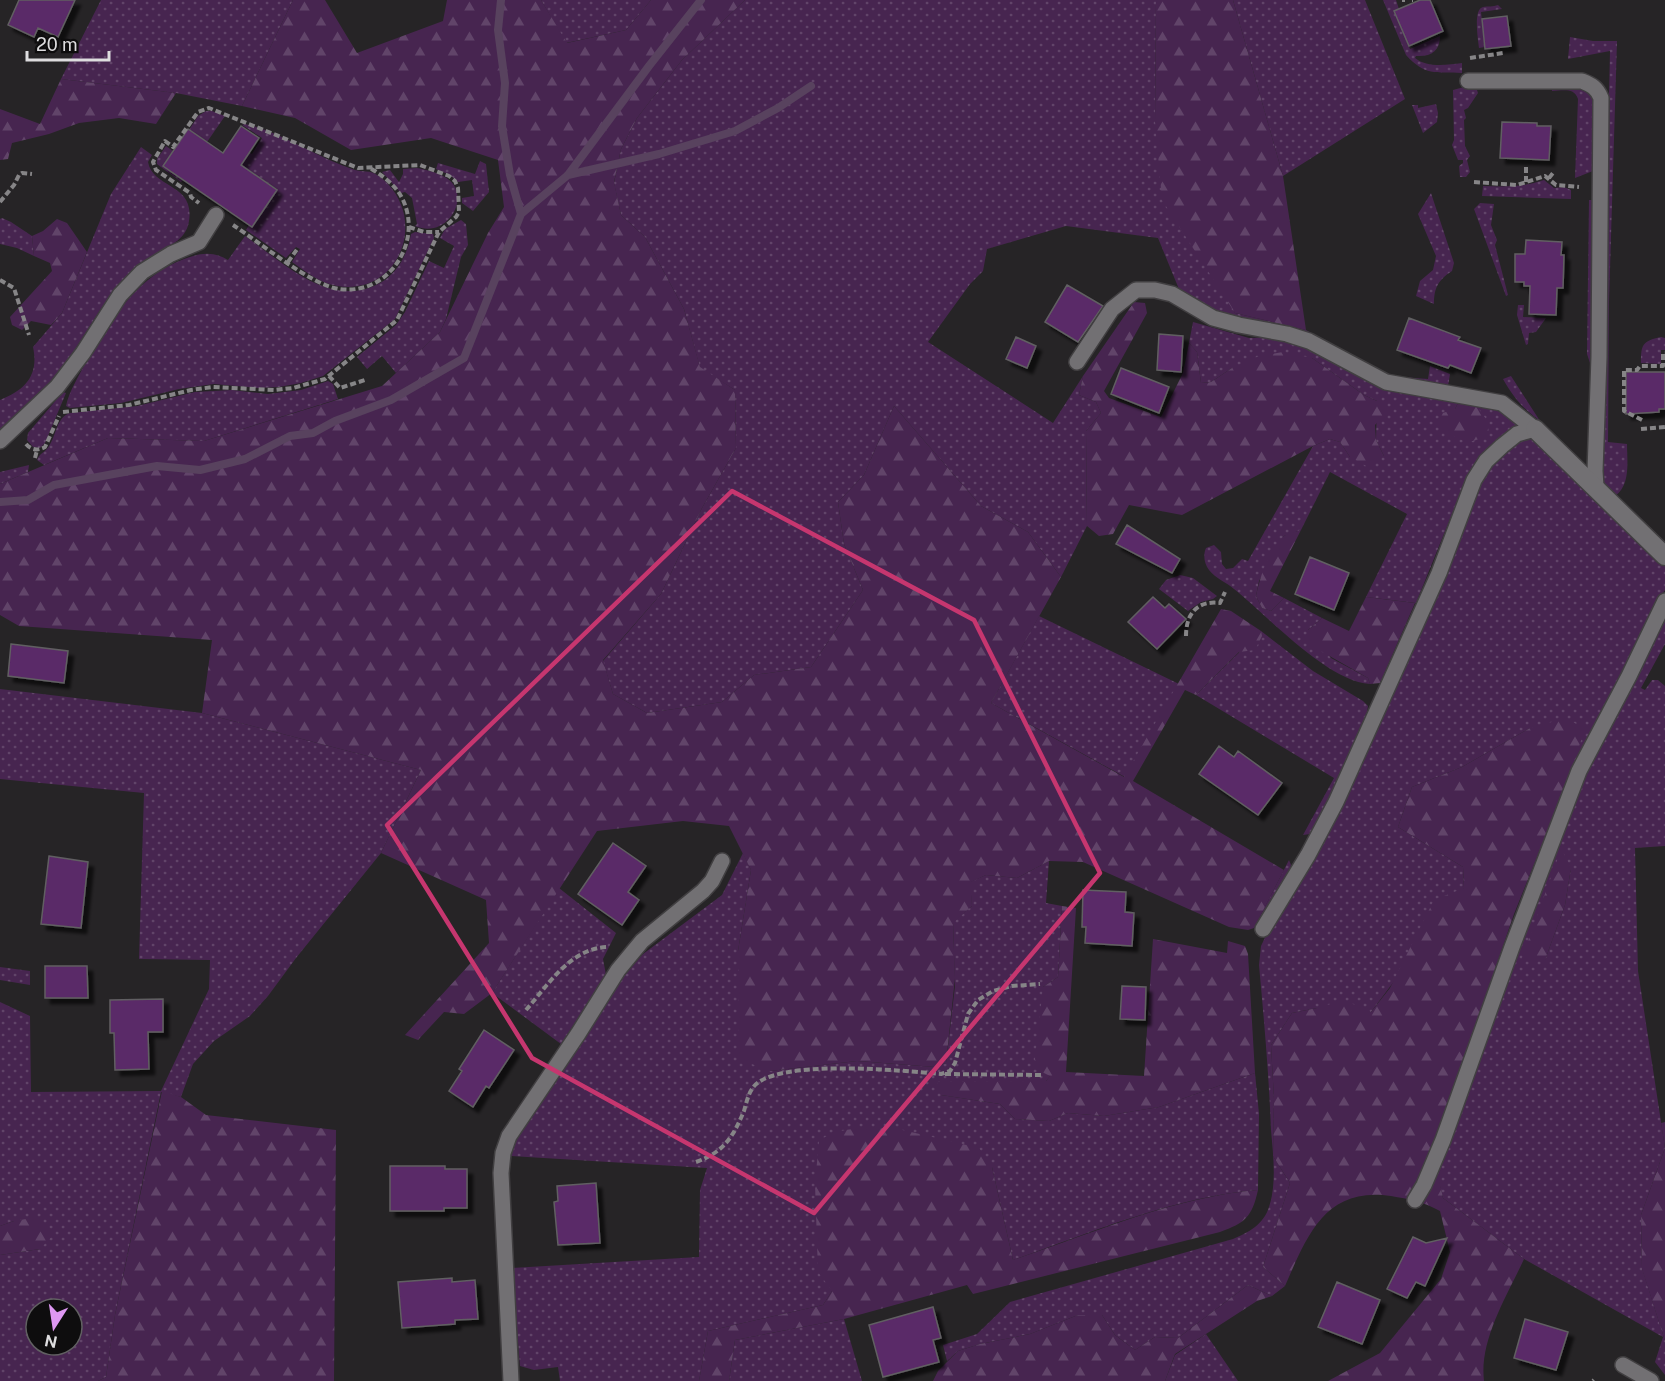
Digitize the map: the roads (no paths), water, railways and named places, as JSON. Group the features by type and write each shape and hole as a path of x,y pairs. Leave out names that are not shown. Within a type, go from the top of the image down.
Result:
{"street":[{"path":"1535,429 1665,556"}],"lane":[{"path":"1468,81 1573,80 1591,84 1598,90 1601,98 1596,487"},
{"path":"0,441 57,387 83,353 120,295 142,272 171,254 199,242 216,214"},
{"path":"1077,362 1112,309 1136,290 1155,290 1172,294 1213,318 1310,341 1386,382 1502,403 1535,429"},
{"path":"1263,929 1308,855 1336,802 1439,573 1474,480 1486,461 1502,446 1517,434 1535,429"},
{"path":"1415,1200 1424,1185 1443,1140 1512,947 1579,771 1665,601"},
{"path":"511,1381 501,1173 503,1153 509,1136 618,970 642,941 703,891 712,881 722,861"},
{"path":"1623,1365 1651,1381"}],"waterway":[{"path":"501,0 498,30 505,83 502,126 510,175 521,214"},
{"path":"0,502 28,500 54,485 157,466 200,470 245,459 290,436 313,433 335,421 391,400 464,358 521,214 568,175 701,0"},
{"path":"568,175 659,154 735,131 778,108 811,86"}]}
